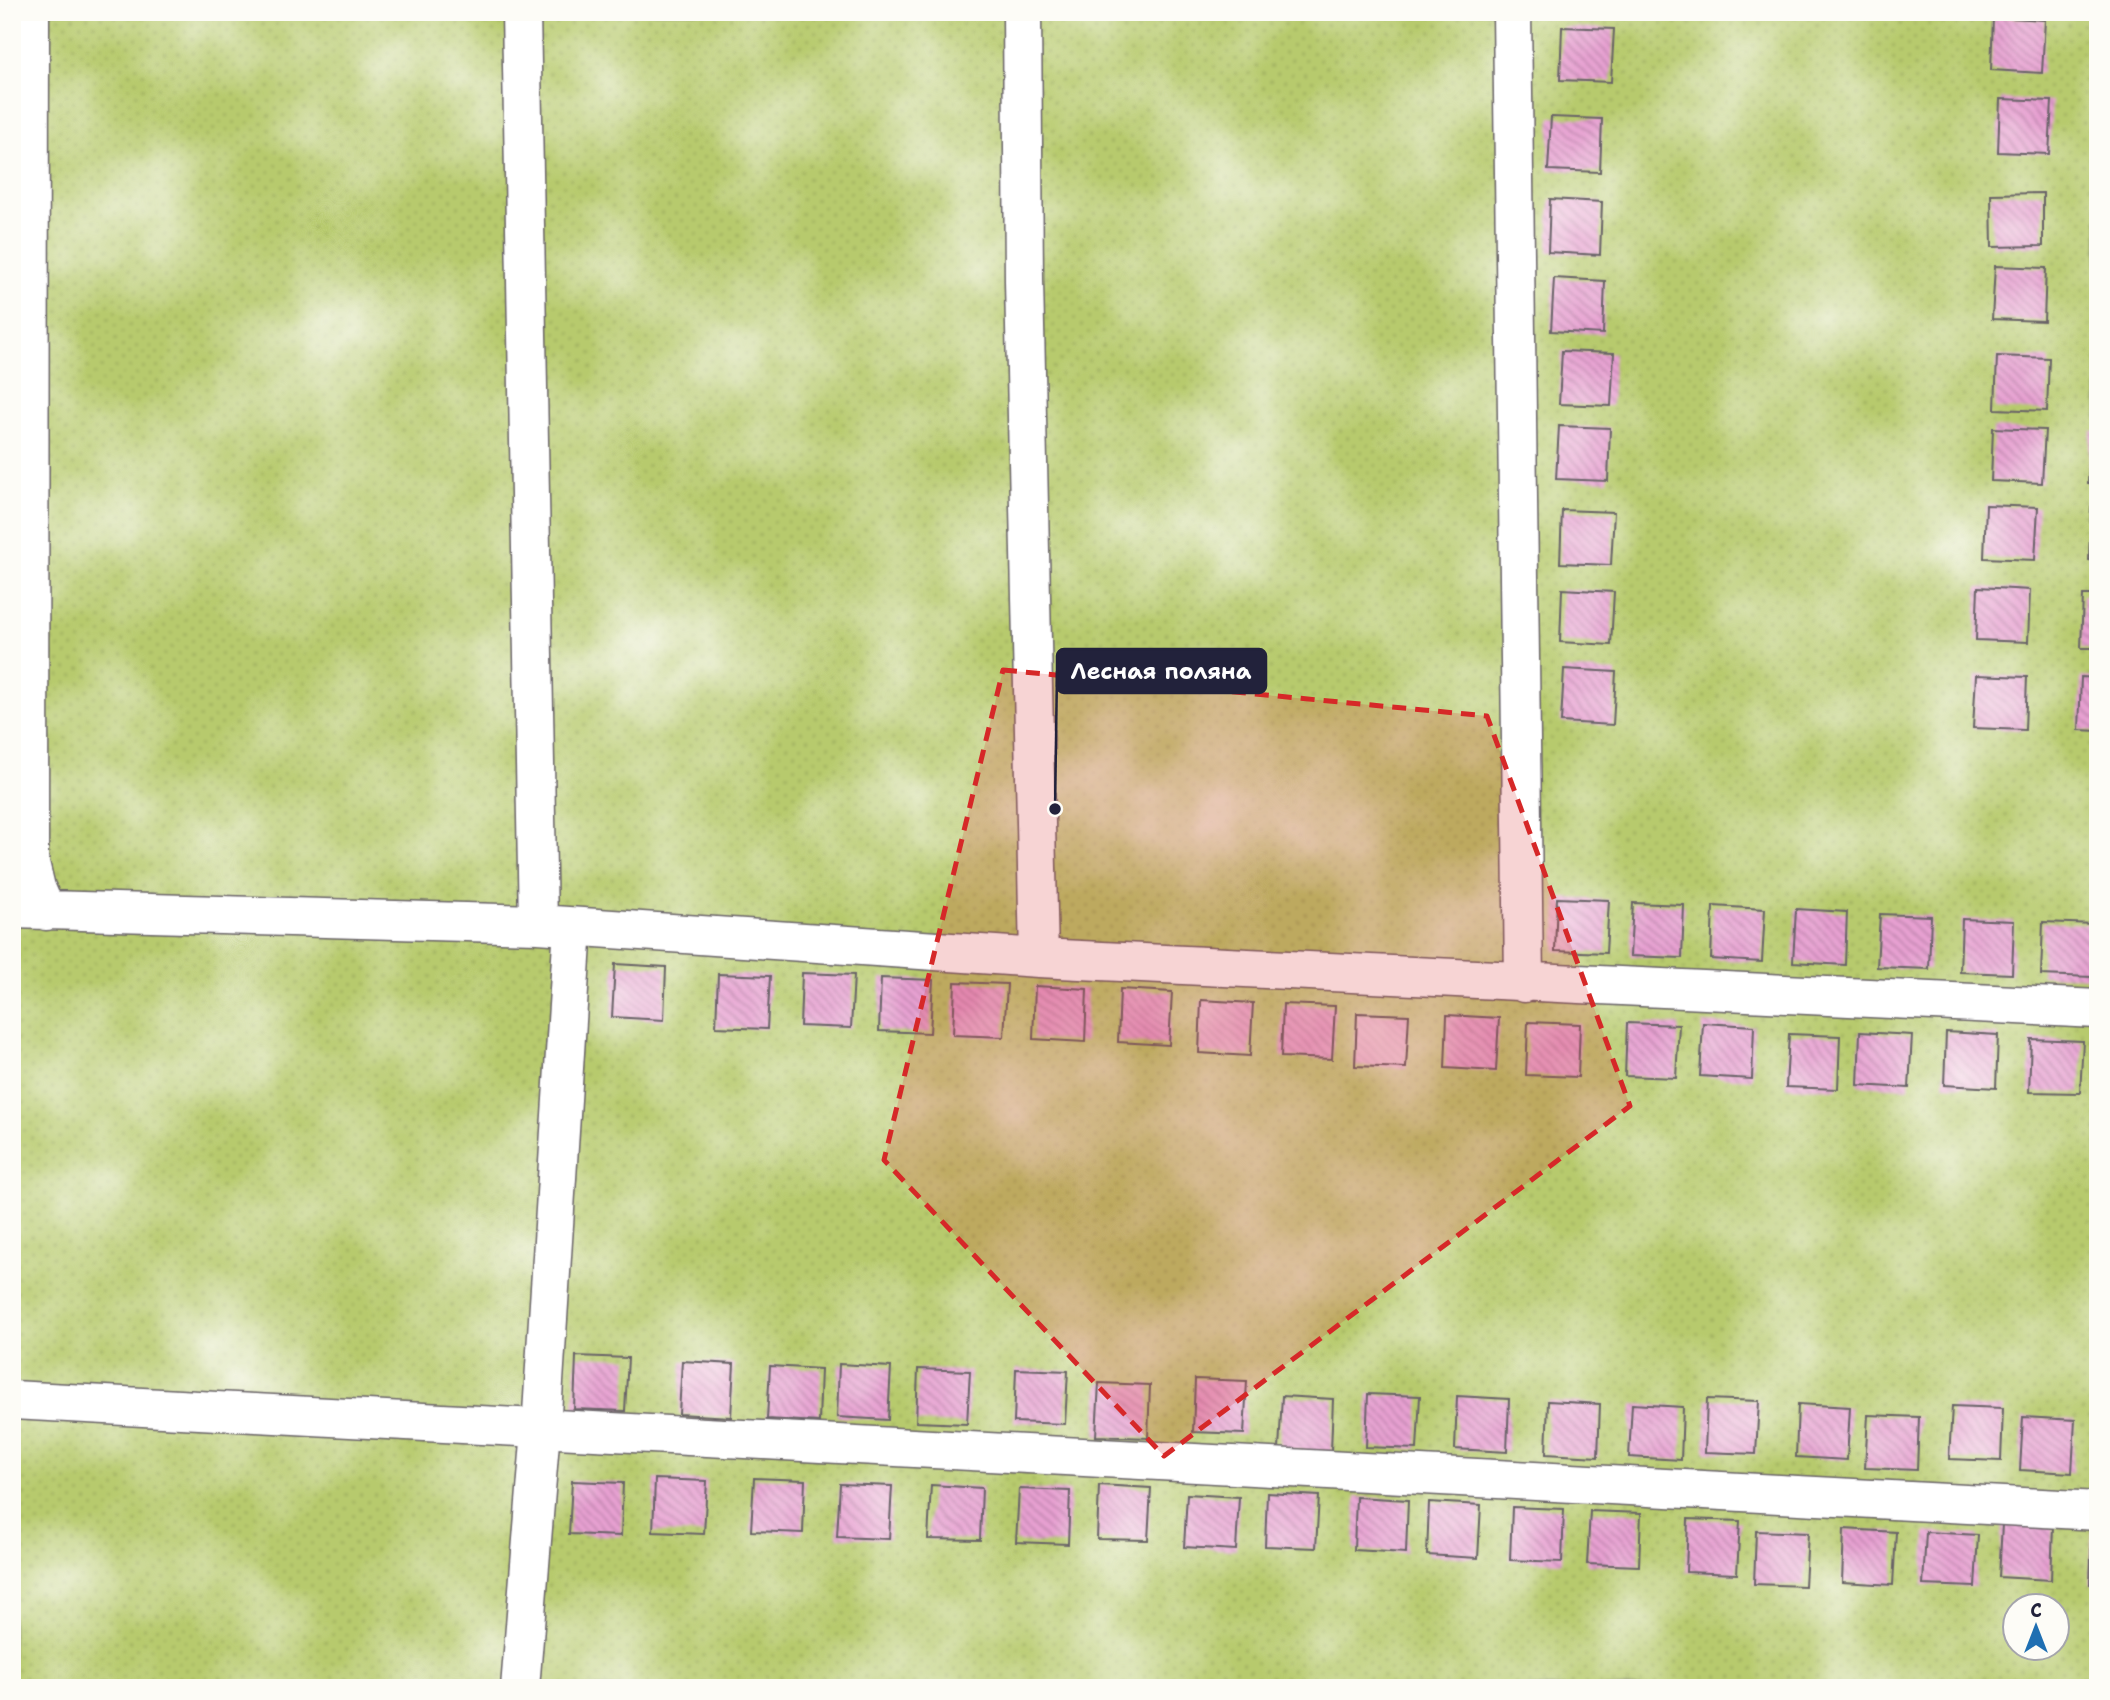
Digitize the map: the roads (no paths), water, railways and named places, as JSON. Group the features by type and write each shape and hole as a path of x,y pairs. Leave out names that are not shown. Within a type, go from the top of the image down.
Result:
{"street":[{"path":"30,12 29,859 36,888 29,910 555,925 1039,958 2098,1009"},
{"path":"520,1688 541,1429 555,925 521,12"},
{"path":"1022,12 1024,281 1039,958"},
{"path":"1519,17 1524,983"},
{"path":"12,1400 2098,1511"}],"place":[{"name":"Лесная поляна","path":"1055,809"}]}
